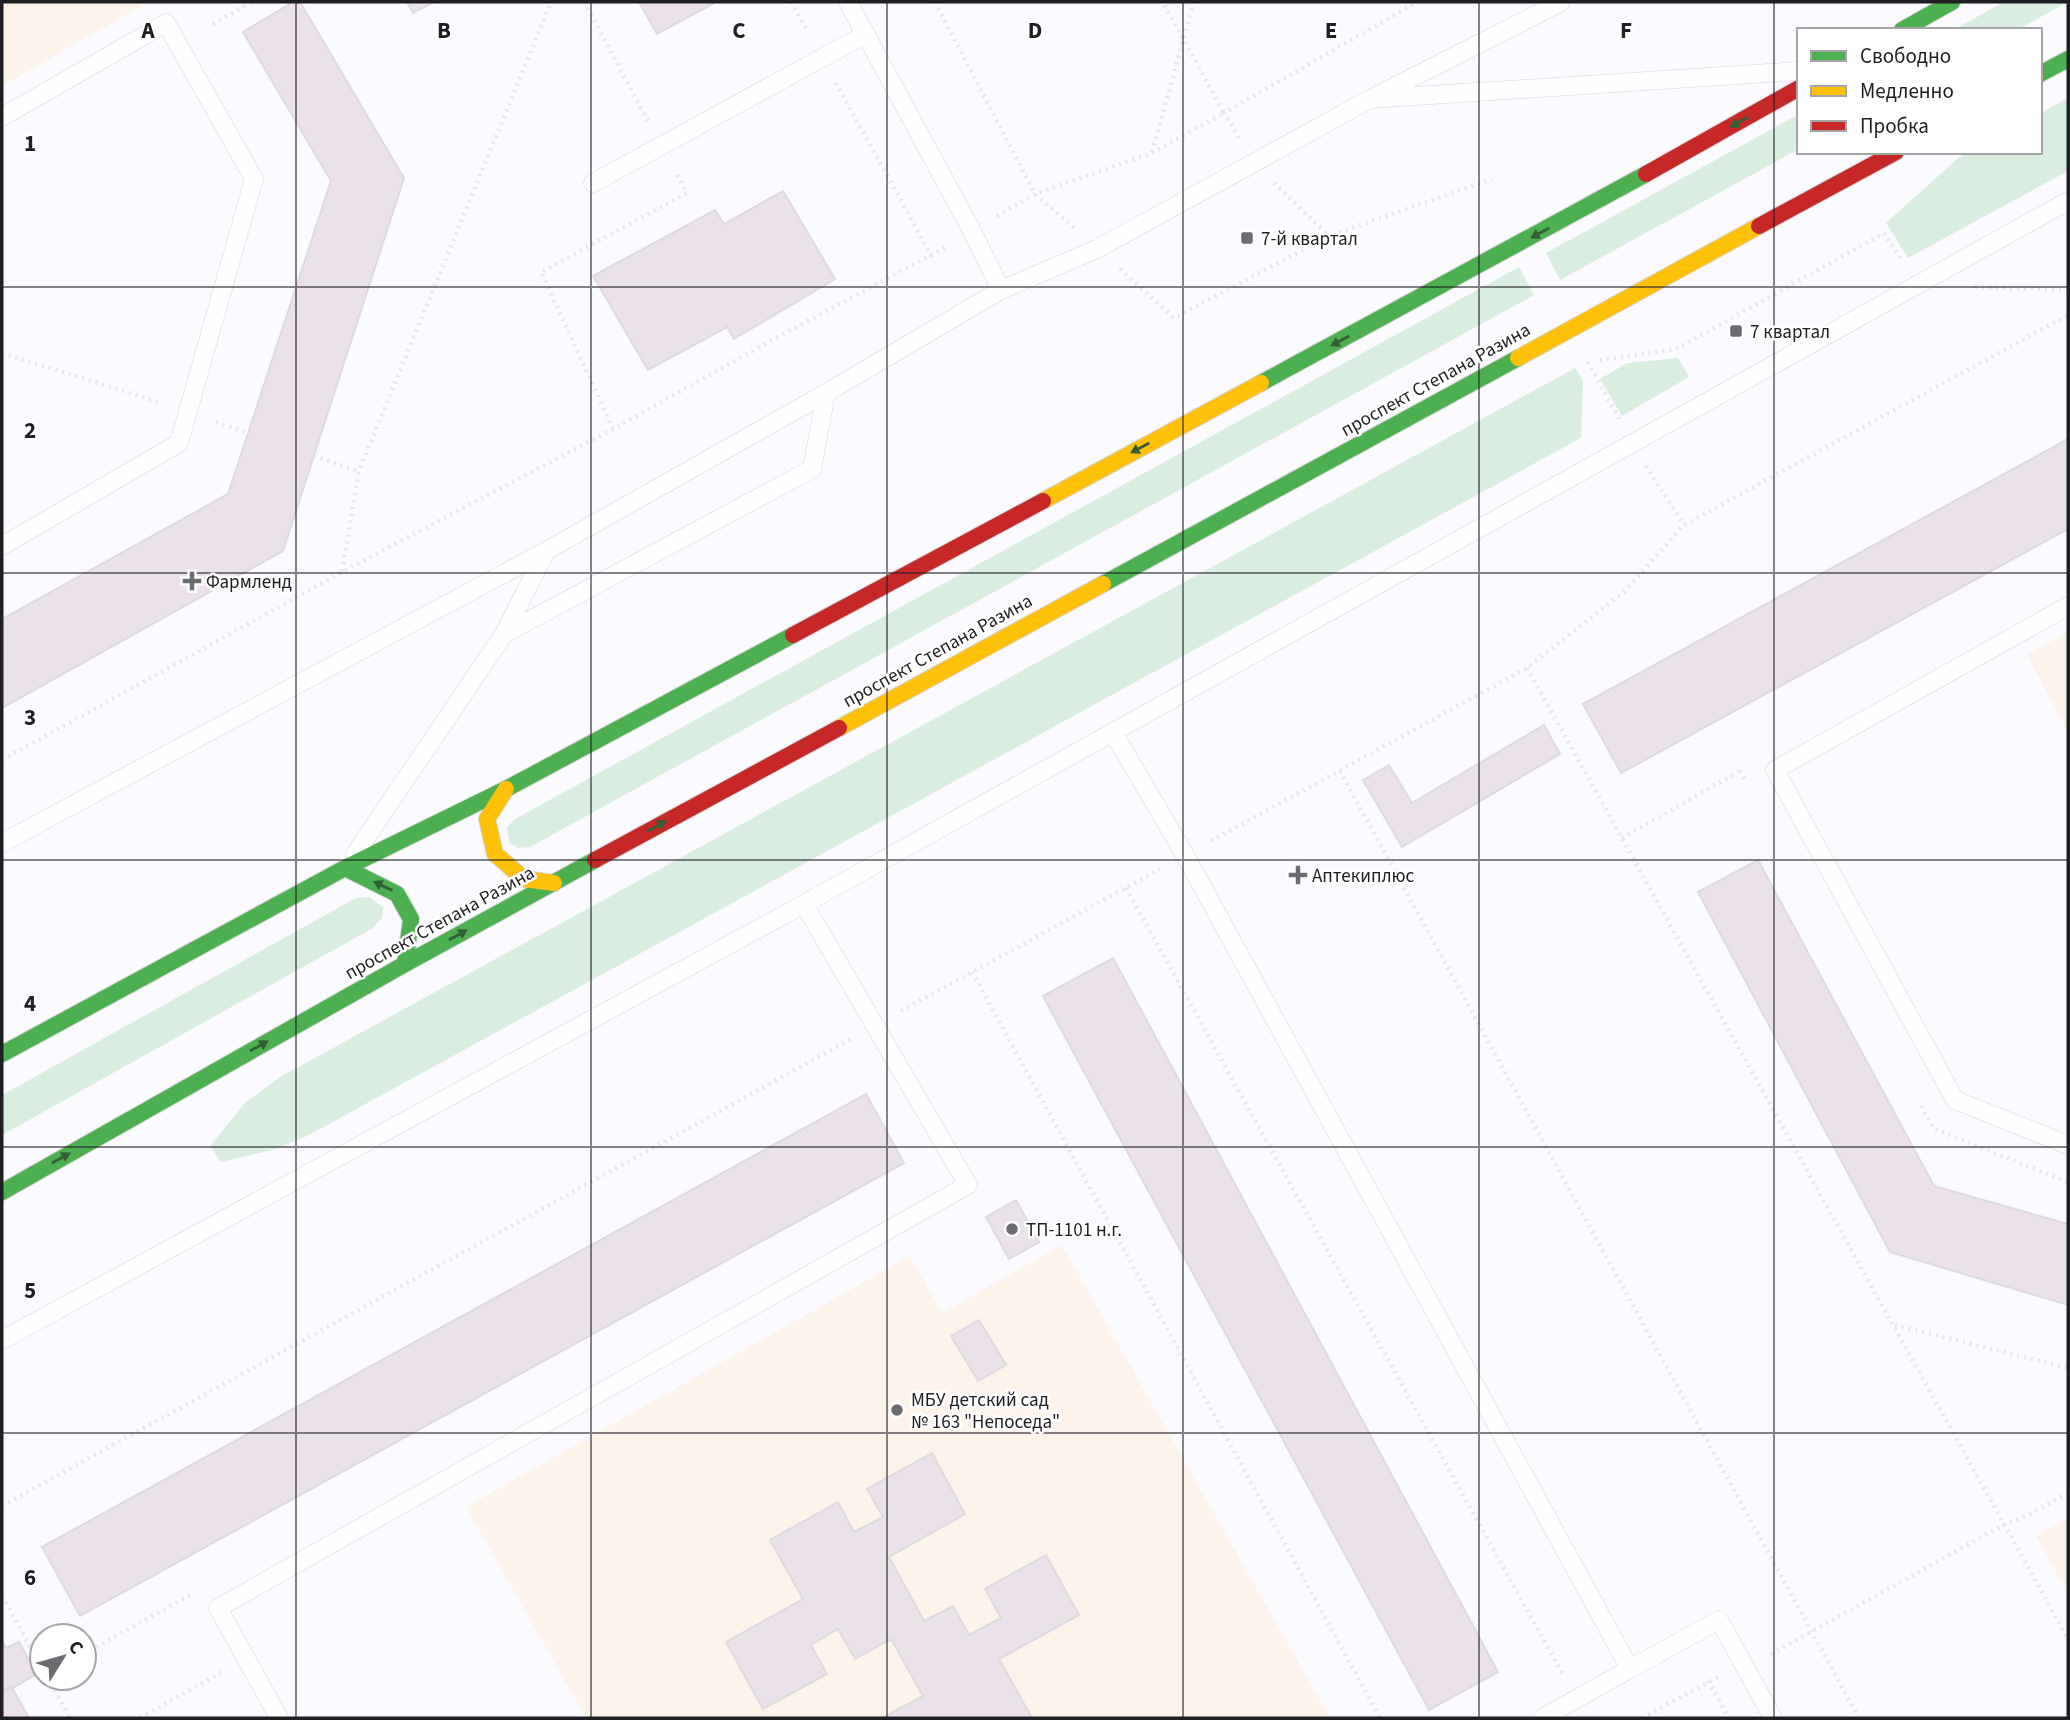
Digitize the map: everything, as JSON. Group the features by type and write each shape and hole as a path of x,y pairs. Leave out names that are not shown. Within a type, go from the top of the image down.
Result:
{"main road":[{"path":"1906,28 1952,2"},
{"path":"2042,73 2068,59"},
{"path":"2,1054 345,868 506,789 1526,241 1797,90"},
{"name":"проспект Степана Разина","path":"2,1192 405,964 1892,154"},
{"path":"506,789 486,819 495,854 524,879 554,883"},
{"path":"345,868 397,894 411,919 405,964"}],"lane":[{"path":"848,2 1001,290"},
{"path":"2,843 546,551 826,393 1001,290 1097,248 1370,99 1562,2"},
{"path":"2,117 166,23 254,179 179,443 2,546"},
{"path":"593,183 866,34"},
{"path":"1370,99 1797,71"},
{"path":"2,1340 804,904 2068,201"},
{"path":"504,634 812,469 826,393"},
{"path":"345,868 504,634 546,551"},
{"path":"2068,606 1775,770 1955,1100 2068,1144"},
{"path":"1113,732 1185,855 1630,1669"},
{"path":"279,1718 218,1608 968,1185 804,904"},
{"path":"1542,1718 1719,1620 1773,1718"}],"path":[{"path":"213,24 252,2"},
{"path":"342,572 359,471 551,2"},
{"path":"584,2 687,193 541,272 613,429"},
{"path":"791,2 932,257"},
{"path":"935,2 1035,194 1174,318 1329,236 1492,179"},
{"path":"2,760 342,572 932,257 1035,194 1152,153 1224,113 1163,2"},
{"path":"1152,153 1194,2"},
{"path":"2,1506 1527,668 1625,591 1684,525 2068,315"},
{"path":"2,353 248,433"},
{"path":"314,456 359,471"},
{"path":"1527,668 2068,1639"},
{"path":"1340,771 1859,1718"},
{"path":"1126,888 1576,1699"},
{"path":"972,972 1380,1718"},
{"path":"1894,1325 2068,1368"},
{"path":"1642,1718 1709,1681 1781,1649 2005,1524 2068,1493"},
{"path":"98,1646 193,1594"},
{"path":"2,1595 28,1642"},
{"path":"140,1718 233,1666"},
{"path":"1709,1681 1729,1718"},
{"path":"56,1692 70,1718"}],"shaded area":[{"path":"2,2 148,2 2,86"},
{"path":"2068,632 2068,732 2027,655"},
{"name":"МБУ детский сад № 163 \"Непоседа\"","path":"1062,1245 1330,1718 586,1718 466,1507 910,1256 942,1313"},
{"path":"2068,1518 2068,1594 2036,1536"}],"green space":[{"path":"2004,2 2068,2 2021,28 1957,28"},
{"path":"2068,98 2068,171 1908,258 1886,223 1965,154 2042,154 2042,112"},
{"path":"1797,115 1797,150 1560,280 1546,253"},
{"path":"1519,267 1534,295 530,847 518,848 510,843 507,827 515,819"},
{"path":"1678,358 1689,377 1622,416 1600,379 1627,363"},
{"path":"1575,368 1583,381 1581,438 309,1135 276,1149 221,1162 210,1146 245,1103 280,1077"},
{"path":"369,897 383,907 382,918 373,928 2,1135 2,1095 356,898"}],"building":[{"path":"293,2 300,2 404,178 283,551 2,708 2,619 228,494 331,181 243,32"},
{"path":"407,2 434,2 413,13"},
{"path":"639,2 716,2 657,34"},
{"path":"783,191 835,279 734,339 727,327 648,370 593,276 715,210 724,224"},
{"path":"2068,439 2068,529 1621,773 1583,704"},
{"path":"1544,725 1560,754 1402,847 1363,780 1389,765 1412,803"},
{"path":"1758,860 1934,1186 2068,1224 2068,1305 1890,1252 1698,892"},
{"path":"1113,958 1498,1672 1429,1710 1043,996"},
{"path":"866,1094 904,1163 80,1616 42,1547"},
{"name":"ТП-1101 н.г.","path":"1016,1200 1039,1242 1009,1259 986,1217"},
{"path":"979,1320 1006,1365 978,1381 951,1336"},
{"path":"932,1453 965,1514 889,1557 924,1621 953,1606 969,1635 1001,1618 985,1589 1046,1555 1079,1615 999,1659 1032,1718 882,1718 923,1696 891,1639 855,1659 838,1629 811,1645 827,1674 763,1709 726,1642 803,1599 770,1540 838,1502 854,1532 883,1517 867,1489"},
{"path":"2,1641 6,1648 19,1642 28,1658 28,1679 2,1694"},
{"path":"11,1686 29,1718 2,1718 2,1691"}],"traffic: fast":[{"path":"1906,28 1952,2"},
{"path":"2042,73 2068,59"},
{"path":"1261,383 1646,174"},
{"path":"1103,584 1518,358"},
{"path":"2,1054 345,868 506,789 793,635"},
{"path":"2,1192 595,860"},
{"path":"345,868 397,894 411,919 405,964"}],"traffic: slow":[{"path":"1518,358 1759,226"},
{"path":"1043,501 1261,383"},
{"path":"839,728 1103,584"},
{"path":"506,789 487,819 495,854 524,879 554,883"}],"traffic: jam":[{"path":"1646,174 1797,89"},
{"path":"1759,226 1892,154"},
{"path":"793,635 1043,501"},
{"path":"595,860 839,728"}],"place":[{"name":"7-й квартал","path":"1247,238"},
{"name":"7 квартал","path":"1736,331"},
{"name":"Фармленд","path":"192,581"},
{"name":"Аптекиплюс","path":"1298,875"},
{"name":"ТП-1101 н.г.","path":"1012,1229"},
{"name":"МБУ детский сад № 163 \"Непоседа\"","path":"897,1410"}]}
